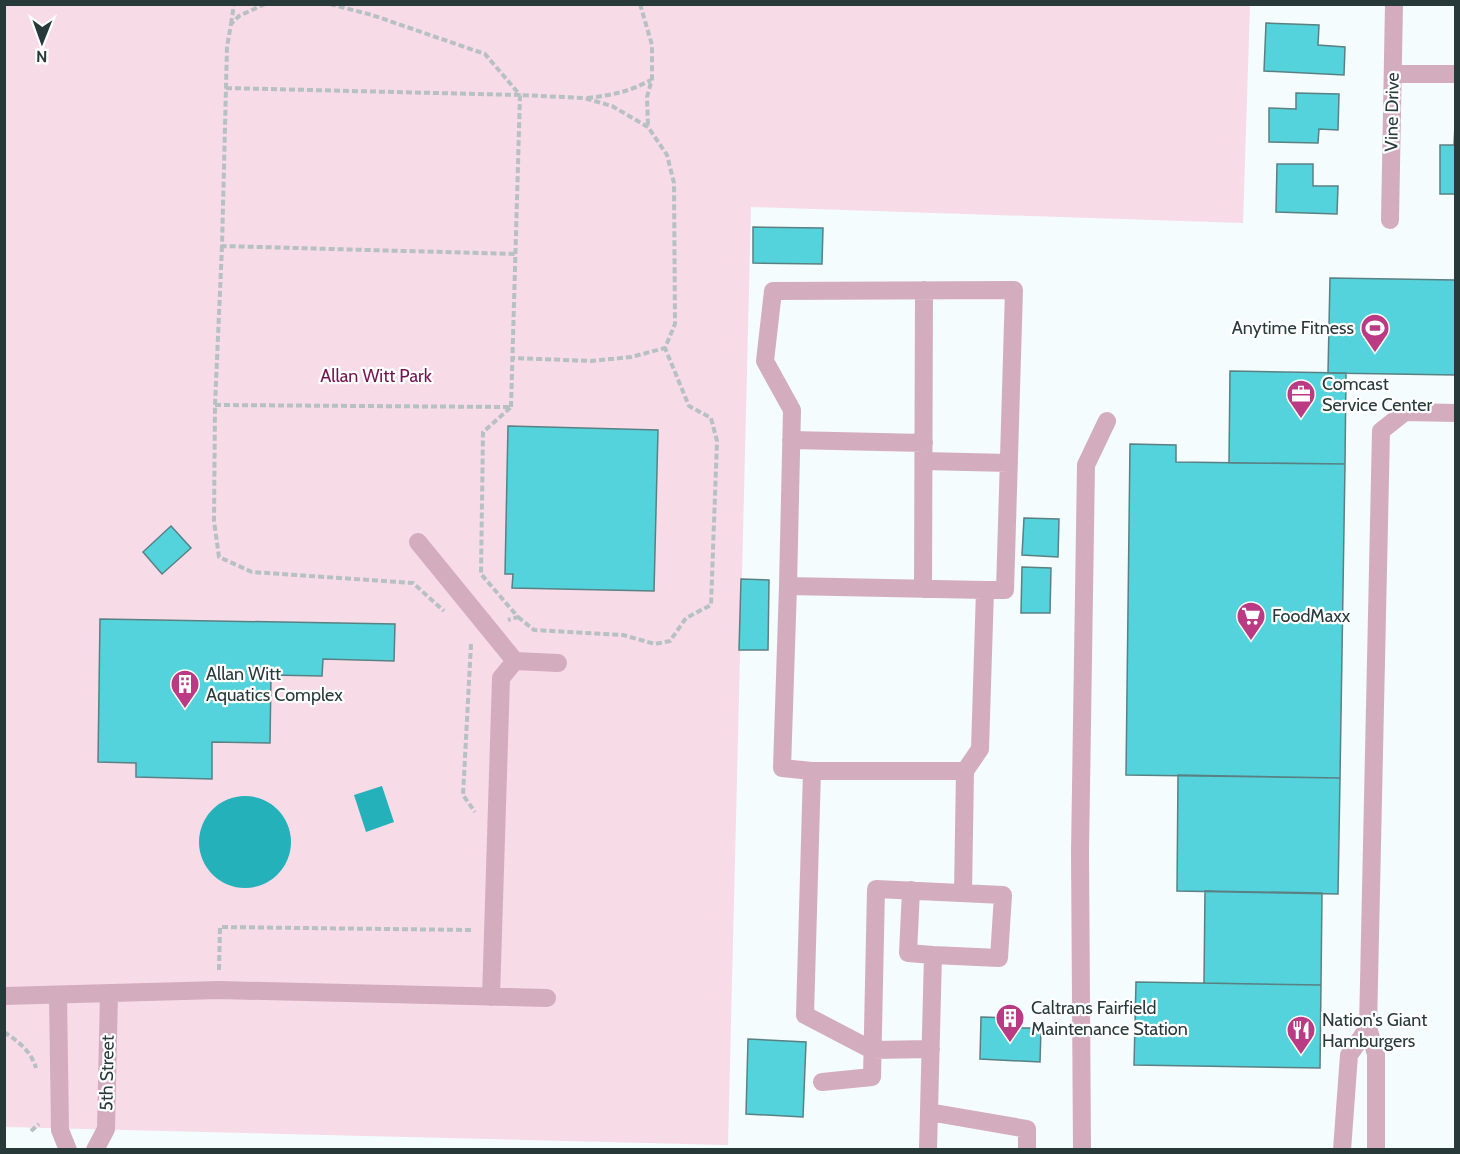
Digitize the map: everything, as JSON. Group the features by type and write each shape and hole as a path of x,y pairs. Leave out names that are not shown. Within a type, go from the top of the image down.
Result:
{"street":[{"name":"Vine Drive","path":"1390,220 1394,4"},
{"path":"1393,74 1455,74"},
{"path":"923,589 924,290"},
{"path":"788,586 1005,590 1014,290 773,291 765,361 792,410 782,768 812,771 965,771"},
{"path":"1376,1149 1376,1054 1368,1028 1381,431 1404,412 1455,413"},
{"path":"1082,1149 1080,852 1086,465 1107,421"},
{"path":"791,440 1009,462"},
{"path":"418,542 515,661 558,663"},
{"path":"963,893 965,771 980,749 986,590"},
{"path":"491,997 501,678 515,661"},
{"path":"812,771 805,1015 872,1050 931,1049"},
{"path":"822,1082 872,1077 876,889 911,890 1003,895 999,958 908,953 911,890"},
{"path":"928,1149 933,955"},
{"path":"4,996 219,990 547,998"},
{"name":"5th Street","path":"95,1149 106,1129 109,993"},
{"path":"58,995 60,1130 68,1149"},
{"path":"1342,1149 1349,1055 1368,1028"},
{"path":"929,1112 1027,1129 1027,1149"}],"path":[{"path":"234,4 227,47 215,405 214,521 219,557 252,572 413,583 452,618"},
{"path":"231,24 239,16 265,4"},
{"path":"330,4 372,15 485,54 520,95 511,407 483,432 481,574 518,617 534,630 623,635 655,644 670,641 686,618 711,605 717,441 711,418 689,406 665,348 675,324 674,183 667,155 648,127 612,106 584,98"},
{"path":"640,4 652,45 652,79 647,97 648,127"},
{"path":"226,88 584,98 616,95 652,79"},
{"path":"222,246 515,254"},
{"path":"513,358 591,361 631,357 665,348"},
{"path":"215,405 511,407"},
{"path":"477,815 463,795 472,647 467,632 518,617"},
{"path":"219,990 220,927 478,930"},
{"path":"4,1032 22,1044 34,1059 39,1076"},
{"path":"31,1131 42,1122"}],"green space":[{"name":"Allan Witt Park","path":"5,5 1250,5 1243,223 751,207 728,1145 5,1127"}],"water":[{"path":"382,786 394,822 366,832 354,795"},
{"path":"245,796 263,799 278,809 288,824 291,842 288,860 278,875 263,885 245,888 227,885 212,875 202,860 199,842 202,824 212,809 227,799"}],"building":[{"path":"1266,23 1319,25 1318,45 1345,47 1344,75 1264,71"},
{"path":"1296,93 1339,94 1338,130 1319,129 1318,143 1269,142 1269,108 1296,109"},
{"path":"1455,125 1456,194 1440,194 1440,145 1454,145"},
{"path":"1277,164 1313,164 1313,186 1338,186 1337,214 1276,212"},
{"path":"753,227 823,228 822,264 753,263"},
{"path":"1330,278 1456,280 1456,375 1328,373"},
{"path":"1230,371 1346,373 1345,464 1229,463"},
{"path":"508,426 658,430 654,591 512,588 513,574 505,574"},
{"path":"1130,444 1176,445 1176,462 1345,464 1340,778 1126,775"},
{"path":"1024,518 1059,519 1058,557 1022,555"},
{"path":"171,526 191,548 162,574 143,552"},
{"path":"1022,567 1051,568 1050,613 1021,613"},
{"path":"741,579 769,580 768,650 739,650"},
{"name":"Allan Witt Aquatics Complex","path":"100,619 395,624 394,661 323,659 322,676 271,675 270,743 212,742 212,779 136,777 136,763 98,762"},
{"path":"1178,775 1340,778 1338,894 1177,891"},
{"path":"1205,891 1322,893 1321,985 1204,983"},
{"path":"1136,982 1321,985 1320,1068 1134,1065"},
{"name":"Caltrans Fairfield Maintenance Station","path":"981,1017 1013,1018 1012,1028 1041,1028 1040,1062 980,1059"},
{"path":"748,1039 806,1042 803,1117 746,1114"}],"place":[{"name":"Anytime Fitness","path":"1375,354"},
{"name":"Comcast Service Center","path":"1301,420"},
{"name":"FoodMaxx","path":"1251,642"},
{"name":"Allan Witt Aquatics Complex","path":"185,710"},
{"name":"Caltrans Fairfield Maintenance Station","path":"1010,1044"},
{"name":"Nation's Giant Hamburgers","path":"1301,1056"}]}
